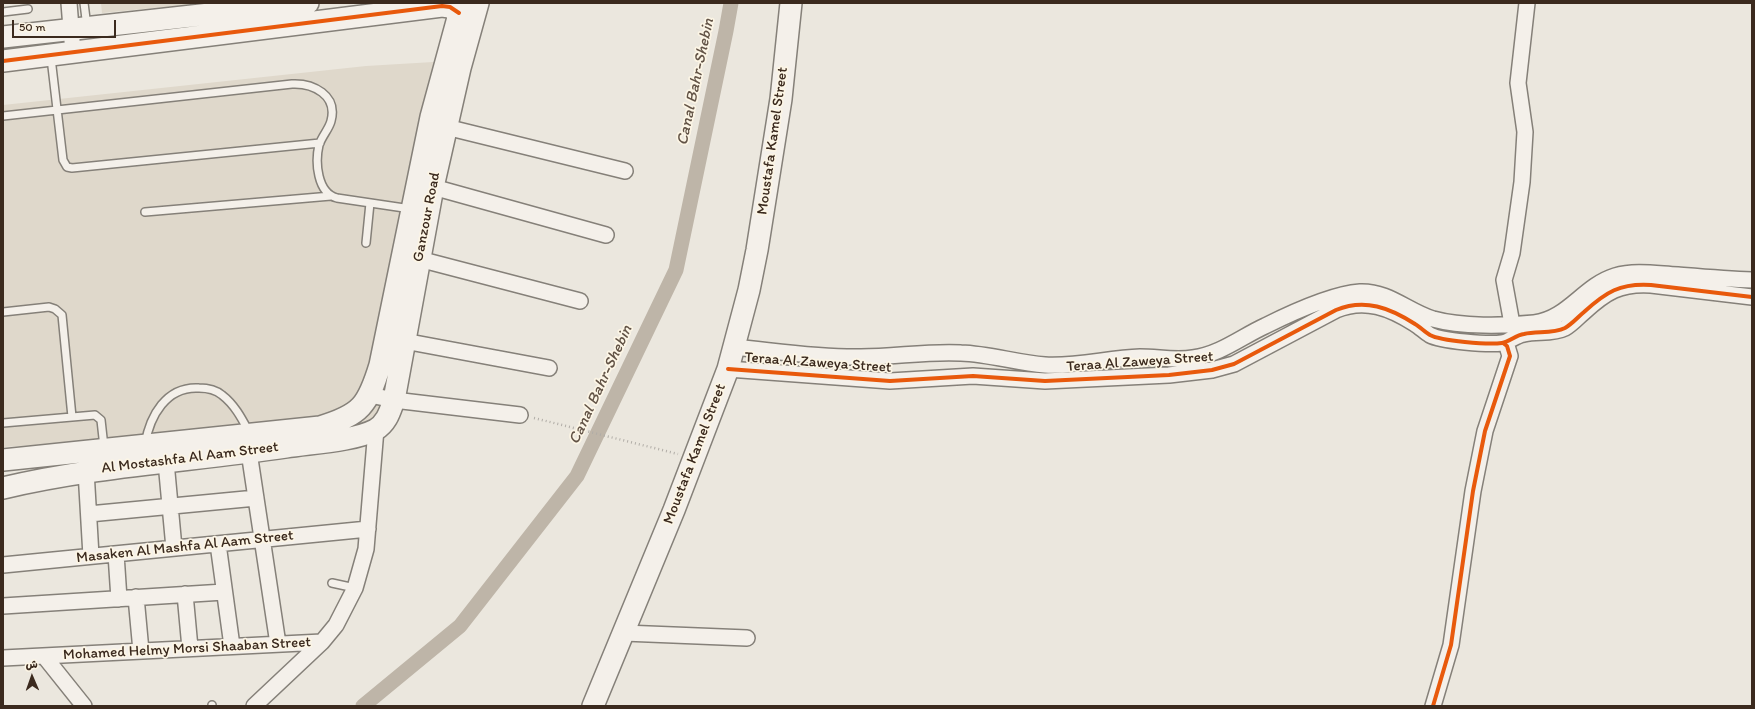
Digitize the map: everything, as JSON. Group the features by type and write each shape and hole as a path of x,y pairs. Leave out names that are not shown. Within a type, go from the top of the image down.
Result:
{"main road":[{"path":"3,37 308,3"},
{"name":"Ganzour Road","path":"376,429 384,423 394,400 433,187 446,127 478,3"},
{"name":"Moustafa Kamel Street","path":"593,706 674,510 728,369 734,348 757,250 781,99 792,3"},
{"path":"3,61 442,6 460,8"},
{"name":"Ganzour Road","path":"366,401 380,365 432,117 460,8"},
{"path":"206,14 209,35"},
{"name":"Al Mostashfa Al Aam Street","path":"3,488 86,471 166,462 250,443 320,426 352,415 366,401"},
{"name":"Al Mostashfa Al Aam Street","path":"3,460 145,445 250,443 357,436 376,429"}],"street":[{"path":"69,3 79,28 73,53"},
{"path":"1512,324 1504,290 1504,280 1512,253 1522,182 1525,132 1518,83 1527,3"},
{"path":"446,127 625,171"},
{"path":"433,187 606,235"},
{"path":"419,259 580,301"},
{"name":"Teraa Al Zaweya Street","path":"734,348 850,357 920,353 986,354 1047,365 1094,363 1144,357 1190,359 1223,349 1265,326 1323,301 1350,293 1362,292 1387,296 1425,316 1442,321 1467,324 1512,324 1551,319 1568,309 1601,282 1621,274 1646,273 1752,280"},
{"name":"Teraa Al Zaweya Street","path":"728,369 890,382 973,376 1045,381 1168,375 1212,370 1234,364 1336,310 1353,304 1372,304 1389,310 1437,338 1470,342 1503,343 1523,334 1555,331 1566,327 1598,299 1621,286 1637,284 1651,285 1752,297"},
{"path":"404,341 549,368"},
{"path":"1433,706 1451,645 1473,492 1485,431 1510,356 1507,346 1503,343"},
{"path":"366,401 394,400 520,415"},
{"path":"254,706 322,642 336,625 355,588 366,549 376,429"},
{"path":"250,443 256,498 278,644"},
{"path":"166,462 174,548"},
{"path":"86,471 91,556"},
{"path":"89,514 256,498"},
{"name":"Masaken Al Mashfa Al Aam Street","path":"3,565 368,529"},
{"path":"218,544 232,646"},
{"path":"116,554 119,599"},
{"path":"3,606 224,592"},
{"path":"185,594 190,648"},
{"path":"136,598 141,651"},
{"path":"624,633 746,638"},
{"name":"Mohamed Helmy Morsi Shaaban Street","path":"3,658 322,642"},
{"path":"44,656 84,706"}],"lane":[{"path":"79,28 84,3"},
{"path":"3,12 28,9"},
{"path":"51,56 64,164 72,168 320,144"},
{"path":"3,116 300,83 318,88 330,101 332,119 320,144 318,161 321,181 326,193 331,196"},
{"path":"144,212 331,196 412,209"},
{"path":"366,243 370,203"},
{"path":"3,312 49,308 55,309 62,315 72,416"},
{"path":"145,445 148,427 161,406 176,391 191,387 207,388 221,394 242,418 250,443"},
{"path":"3,423 92,415 99,417 101,420 104,450"},
{"path":"332,583 355,588"}],"path":[{"path":"541,420 669,452"}],"shaded area":[{"path":"101,3 205,3 102,13"},
{"path":"450,61 376,425 3,447 3,105 366,66"}],"waterway":[{"name":"Canal Bahr-Shebin","path":"363,706 460,626 577,476 676,270 731,3"}],"cycle path":[{"path":"3,61 442,6 450,7 459,13"},
{"path":"728,369 890,381 973,376 1045,381 1169,375 1212,370 1234,364 1336,310 1347,306 1367,305 1387,309 1406,318 1430,335 1444,339 1465,342 1502,343 1529,333 1555,331 1565,328 1599,299 1622,287 1651,285 1752,297"},
{"path":"1433,706 1451,645 1473,491 1485,431 1510,356 1507,346 1503,343"}]}
